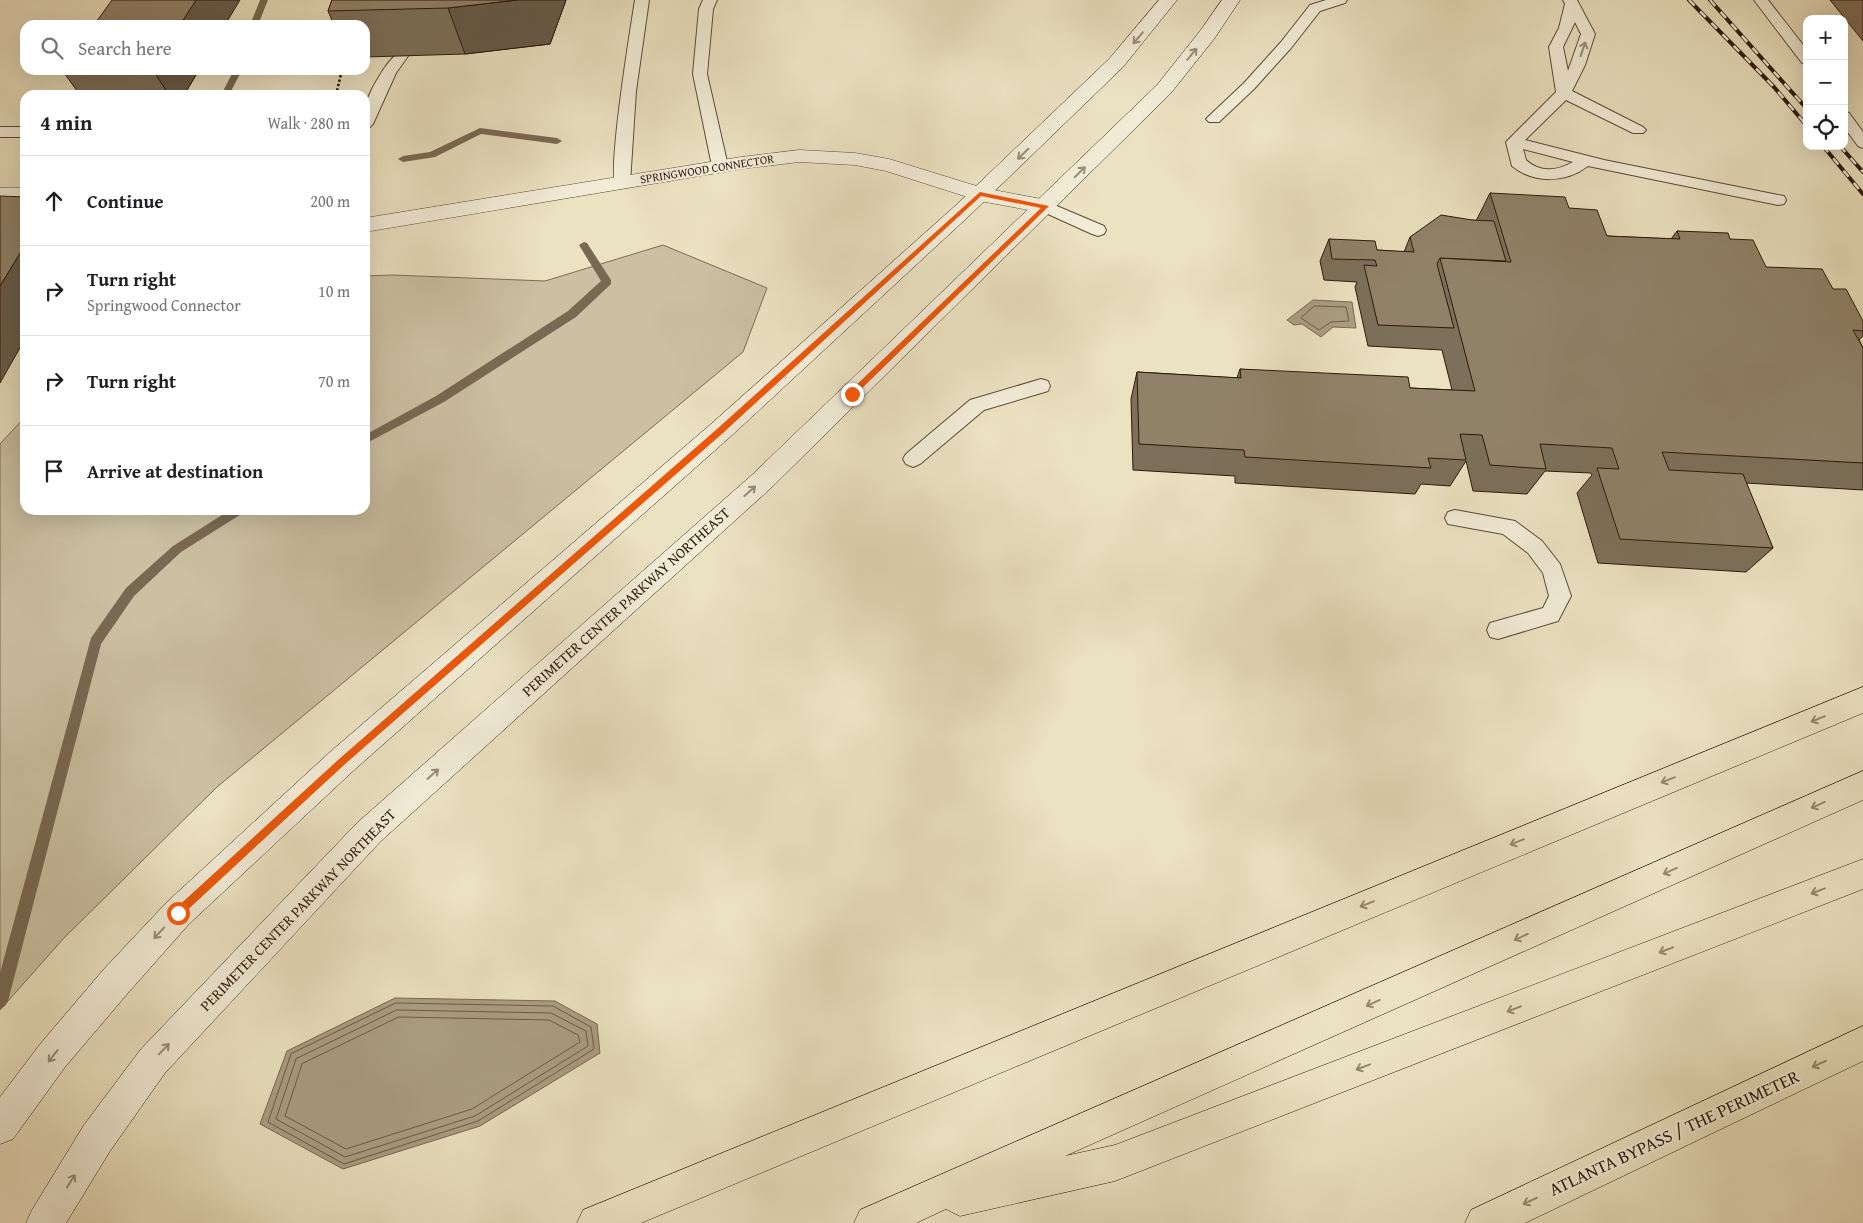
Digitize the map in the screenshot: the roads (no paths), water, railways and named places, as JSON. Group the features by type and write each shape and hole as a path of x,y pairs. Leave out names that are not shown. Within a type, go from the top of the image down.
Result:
{"highway":[{"path":"596,1223 1863,700"},
{"path":"887,1217 1863,786"},
{"path":"887,1217 1115,1164 1863,874"},
{"name":"ATLANTA BYPASS / THE PERIMETER","path":"1484,1223 1863,1042"}],"main road":[{"path":"0,1126 53,1055 116,980 178,913 257,838 720,431 980,194 1116,63 1168,0"},
{"name":"PERIMETER CENTER PARKWAY NORTHEAST","path":"45,1223 97,1138 153,1061 369,832 762,481 1164,89 1207,35 1231,0"},
{"name":"SPRINGWOOD CONNECTOR","path":"370,225 720,166 771,158 799,156 855,159 889,165 980,194 1046,206"},
{"path":"0,195 20,195"}],"lane":[{"path":"622,183 625,117 632,53 642,0"},
{"path":"710,0 706,9 700,74 720,166"},
{"path":"1214,119 1249,86 1286,46 1315,8 1340,0"},
{"path":"1761,0 1803,55"},
{"path":"1564,93 1556,47 1566,28 1571,2"},
{"path":"1514,142 1564,93 1578,65 1588,34 1571,2"},
{"path":"370,113 389,72 401,56"},
{"path":"1564,93 1638,130"},
{"path":"1848,122 1863,143"},
{"path":"0,132 20,132"},
{"path":"1514,142 1586,160 1778,200"},
{"path":"1514,142 1518,162 1532,172 1542,174 1562,173 1580,166 1586,160"},
{"path":"1046,206 1098,230"},
{"path":"913,459 978,405 1041,386"},
{"path":"1456,518 1508,527 1535,547 1552,570 1560,596 1550,615 1498,630"}],"water":[{"path":"1313,300 1352,302 1356,328 1333,327 1321,337 1302,324 1294,325 1287,320"},
{"path":"395,998 555,1001 597,1024 600,1053 480,1126 343,1169 260,1124 287,1051"}],"waterway":[{"path":"256,20 264,0"},
{"path":"228,90 235,75"},
{"path":"403,159 432,155 480,131 557,141"},
{"path":"370,437 440,399 572,314 607,282 584,245"},
{"path":"0,1001 95,642 130,592 177,549 231,515"}],"railway":[{"path":"1689,0 1774,87 1803,121"},
{"path":"1710,0 1803,105"},
{"path":"1826,150 1863,194"},
{"path":"1844,150 1863,172"}]}
